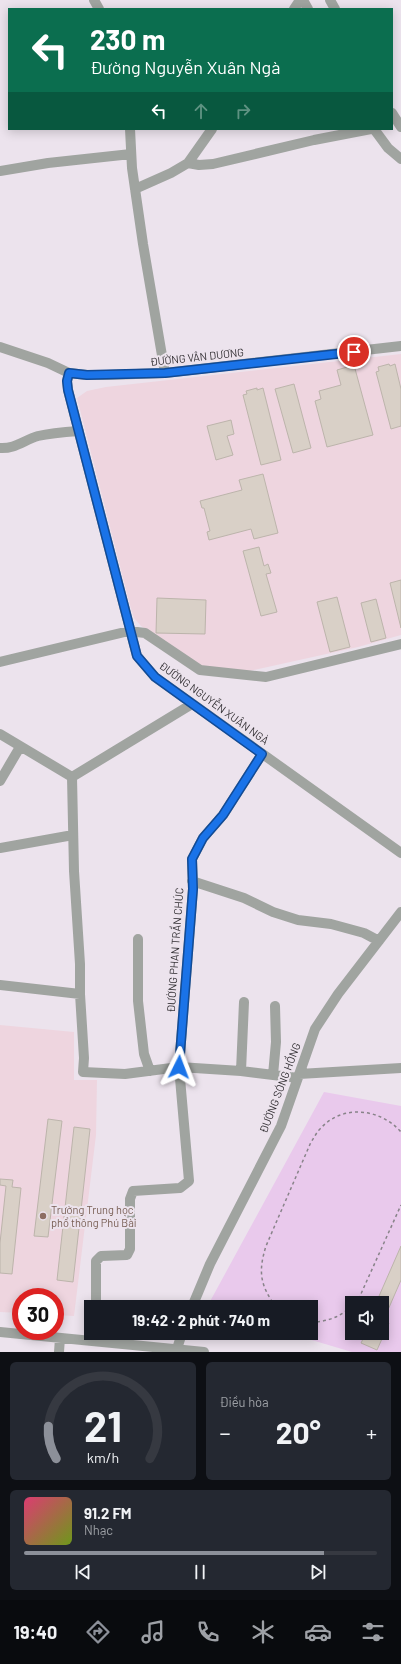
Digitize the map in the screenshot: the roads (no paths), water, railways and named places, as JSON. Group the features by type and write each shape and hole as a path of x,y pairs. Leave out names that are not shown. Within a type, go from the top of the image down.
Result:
{"street":[{"path":"295,8 302,0"},
{"path":"393,115 401,127"},
{"path":"130,130 135,189 165,373"},
{"path":"135,189 171,173 188,163 211,130"},
{"path":"188,163 199,165 213,164 314,140 367,130"},
{"path":"373,130 388,148 401,159"},
{"path":"0,171 48,163 131,154"},
{"name":"ĐƯỜNG VÂN DƯƠNG","path":"0,347 48,363 69,373 87,375 165,373 401,346"},
{"name":"ĐƯỜNG NGUYỄN XUÂN NGÀ","path":"69,373 67,381 68,390 129,631 137,656 155,677 401,853"},
{"path":"0,448 16,446 38,436 78,431"},
{"path":"0,662 129,631 145,633 200,670 266,676 401,644"},
{"path":"72,778 192,704"},
{"path":"0,734 72,778"},
{"path":"0,781 20,747"},
{"name":"ĐƯỜNG PHAN TRẦN CHÚC","path":"96,1300 96,1261 101,1256 126,1255 130,1249 130,1199 133,1191 180,1188 189,1181 179,1067 192,897 192,859 203,838 223,815 262,754"},
{"path":"72,778 73,836 84,1058 83,1072 125,1074 179,1067 299,1076 401,1068"},
{"path":"0,848 73,836"},
{"path":"192,881 244,898 273,912 298,920 330,924 364,933 378,941"},
{"name":"ĐƯỜNG SÓNG HỒNG","path":"195,1300 210,1264 281,1126 315,1029 338,994 401,912"},
{"path":"138,939 138,1001 144,1054 150,1071"},
{"path":"0,985 80,994"},
{"path":"241,1071 244,1002"},
{"path":"273,1075 276,1042 275,1006"},
{"path":"0,1332 12,1333"},
{"path":"64,1338 84,1337"},
{"path":"59,1352 60,1340"},
{"path":"112,1340 176,1351 204,1352"},
{"path":"176,1351 180,1340"}],"place":[{"name":"Trường Trung học phổ thông Phú Bài","path":"43,1216"}]}
